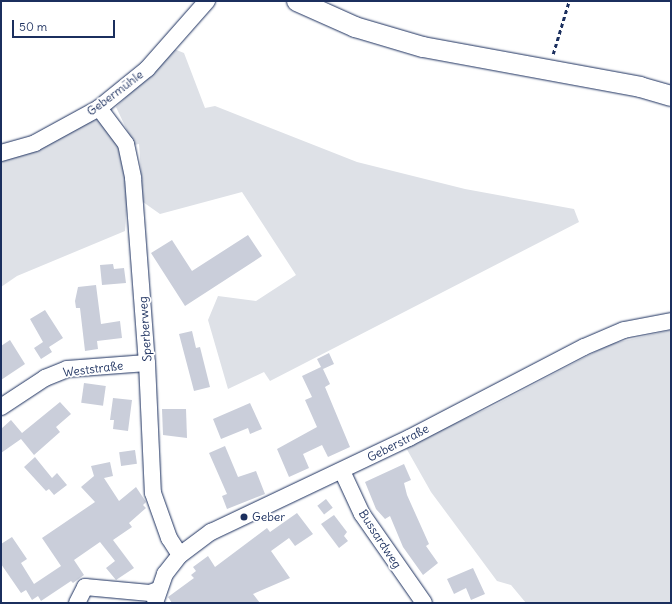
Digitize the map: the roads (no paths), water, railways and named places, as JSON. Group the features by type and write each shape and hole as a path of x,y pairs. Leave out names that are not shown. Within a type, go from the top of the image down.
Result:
{"street":[{"name":"Gebermühle","path":"1,153 35,143 99,108 146,70 207,1"},
{"path":"297,1 355,27 423,48 640,86 671,96"},
{"name":"Sperberweg","path":"99,108 126,144 133,178 147,363 153,493 169,538 180,555"},
{"name":"Geberstraße","path":"157,596 180,555 211,532 342,471 584,347 624,330 671,321"},
{"name":"Weststraße","path":"1,407 44,378 67,369 147,363"},
{"name":"Bussardweg","path":"342,471 362,514 424,603"},
{"path":"77,603 85,587 150,593 157,596"}],"place":[{"name":"Geber","path":"244,517"}]}
